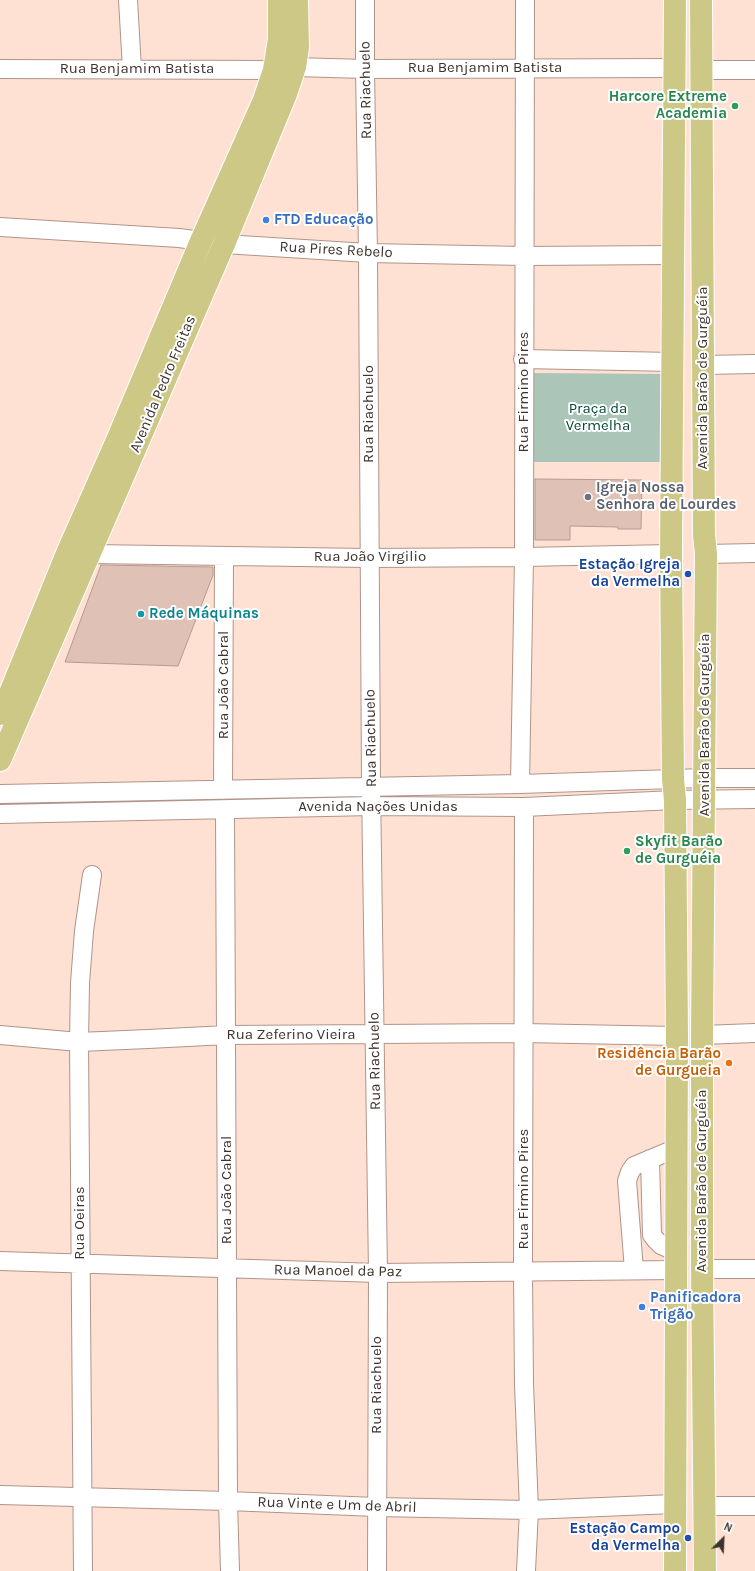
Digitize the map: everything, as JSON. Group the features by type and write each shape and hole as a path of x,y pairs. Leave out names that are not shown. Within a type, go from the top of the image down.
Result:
{"main road":[{"name":"Avenida Pedro Freitas","path":"0,714 201,241 264,100 274,70 280,40 279,0"},
{"name":"Avenida Pedro Freitas","path":"0,760 224,244 286,94 295,66 298,47 297,0"},
{"name":"Avenida Barão de Gurguéia","path":"674,0 675,68 672,255 673,362 671,554 677,1036 677,1261 674,1504 675,1571"},
{"name":"Avenida Barão de Gurguéia","path":"701,0 700,70 704,364 704,535 706,554 702,1035 702,1269 705,1571"}],"street":[{"path":"128,0 132,68"},
{"name":"Rua Riachuelo","path":"365,0 371,786 378,1273 376,1507 377,1571"},
{"name":"Rua Firmino Pires","path":"520,784 524,558 523,359 525,0"},
{"name":"Rua Benjamim Batista","path":"295,66 365,69 524,67 675,68"},
{"name":"Rua Benjamim Batista","path":"0,69 132,68 274,70"},
{"path":"700,70 755,70"},
{"name":"Rua Pires Rebelo","path":"0,227 179,238 224,244 368,253 524,256 672,255"},
{"path":"523,359 673,362"},
{"path":"704,364 755,364"},
{"name":"Rua João Virgilio","path":"68,551 90,554 369,558 524,558 671,554"},
{"path":"706,554 755,553"},
{"name":"Rua João Cabral","path":"223,790 224,556"},
{"name":"Avenida Nações Unidas","path":"0,794 755,778"},
{"name":"Avenida Nações Unidas","path":"0,814 372,806 524,807 675,800 755,799"},
{"name":"Rua Firmino Pires","path":"524,807 523,1271 524,1384 529,1510 526,1571"},
{"name":"Rua João Cabral","path":"225,810 228,1501 230,1571"},
{"name":"Rua Oeiras","path":"82,1571 83,1496 79,1042 80,983 84,931 92,875"},
{"name":"Rua Zeferino Vieira","path":"0,1035 79,1042 148,1040 227,1035 524,1033 677,1036"},
{"path":"702,1035 755,1033"},
{"path":"634,1270 627,1181 630,1172 634,1166 677,1148"},
{"path":"650,1159 652,1234 677,1261"},
{"path":"632,1241 656,1240"},
{"name":"Rua Manoel da Paz","path":"0,1261 378,1273 634,1270 677,1261"},
{"path":"702,1269 755,1269"},
{"name":"Rua Vinte e Um de Abril","path":"0,1495 83,1496 376,1507 529,1510 674,1504"},
{"path":"704,1506 755,1506"}],"green space":[{"name":"Praça da Vermelha","path":"532,373 663,374 663,462 532,462"}],"building":[{"name":"Igreja Nossa Senhora de Lourdes","path":"535,479 642,480 641,529 570,526 570,540 535,540"},
{"name":"Rede Máquinas","path":"101,565 213,567 213,575 178,666 65,662"}],"place":[{"name":"Harcore Extreme Academia","path":"735,106"},
{"name":"FTD Educação","path":"266,220"},
{"name":"Igreja Nossa Senhora de Lourdes","path":"588,497"},
{"name":"Estação Igreja da Vermelha","path":"688,574"},
{"name":"Rede Máquinas","path":"141,614"},
{"name":"Skyfit Barão de Gurguéia","path":"627,851"},
{"name":"Residência Barão de Gurgueia","path":"729,1063"},
{"name":"Panificadora Trigão","path":"642,1307"},
{"name":"Estação Campo da Vermelha","path":"688,1538"}]}
